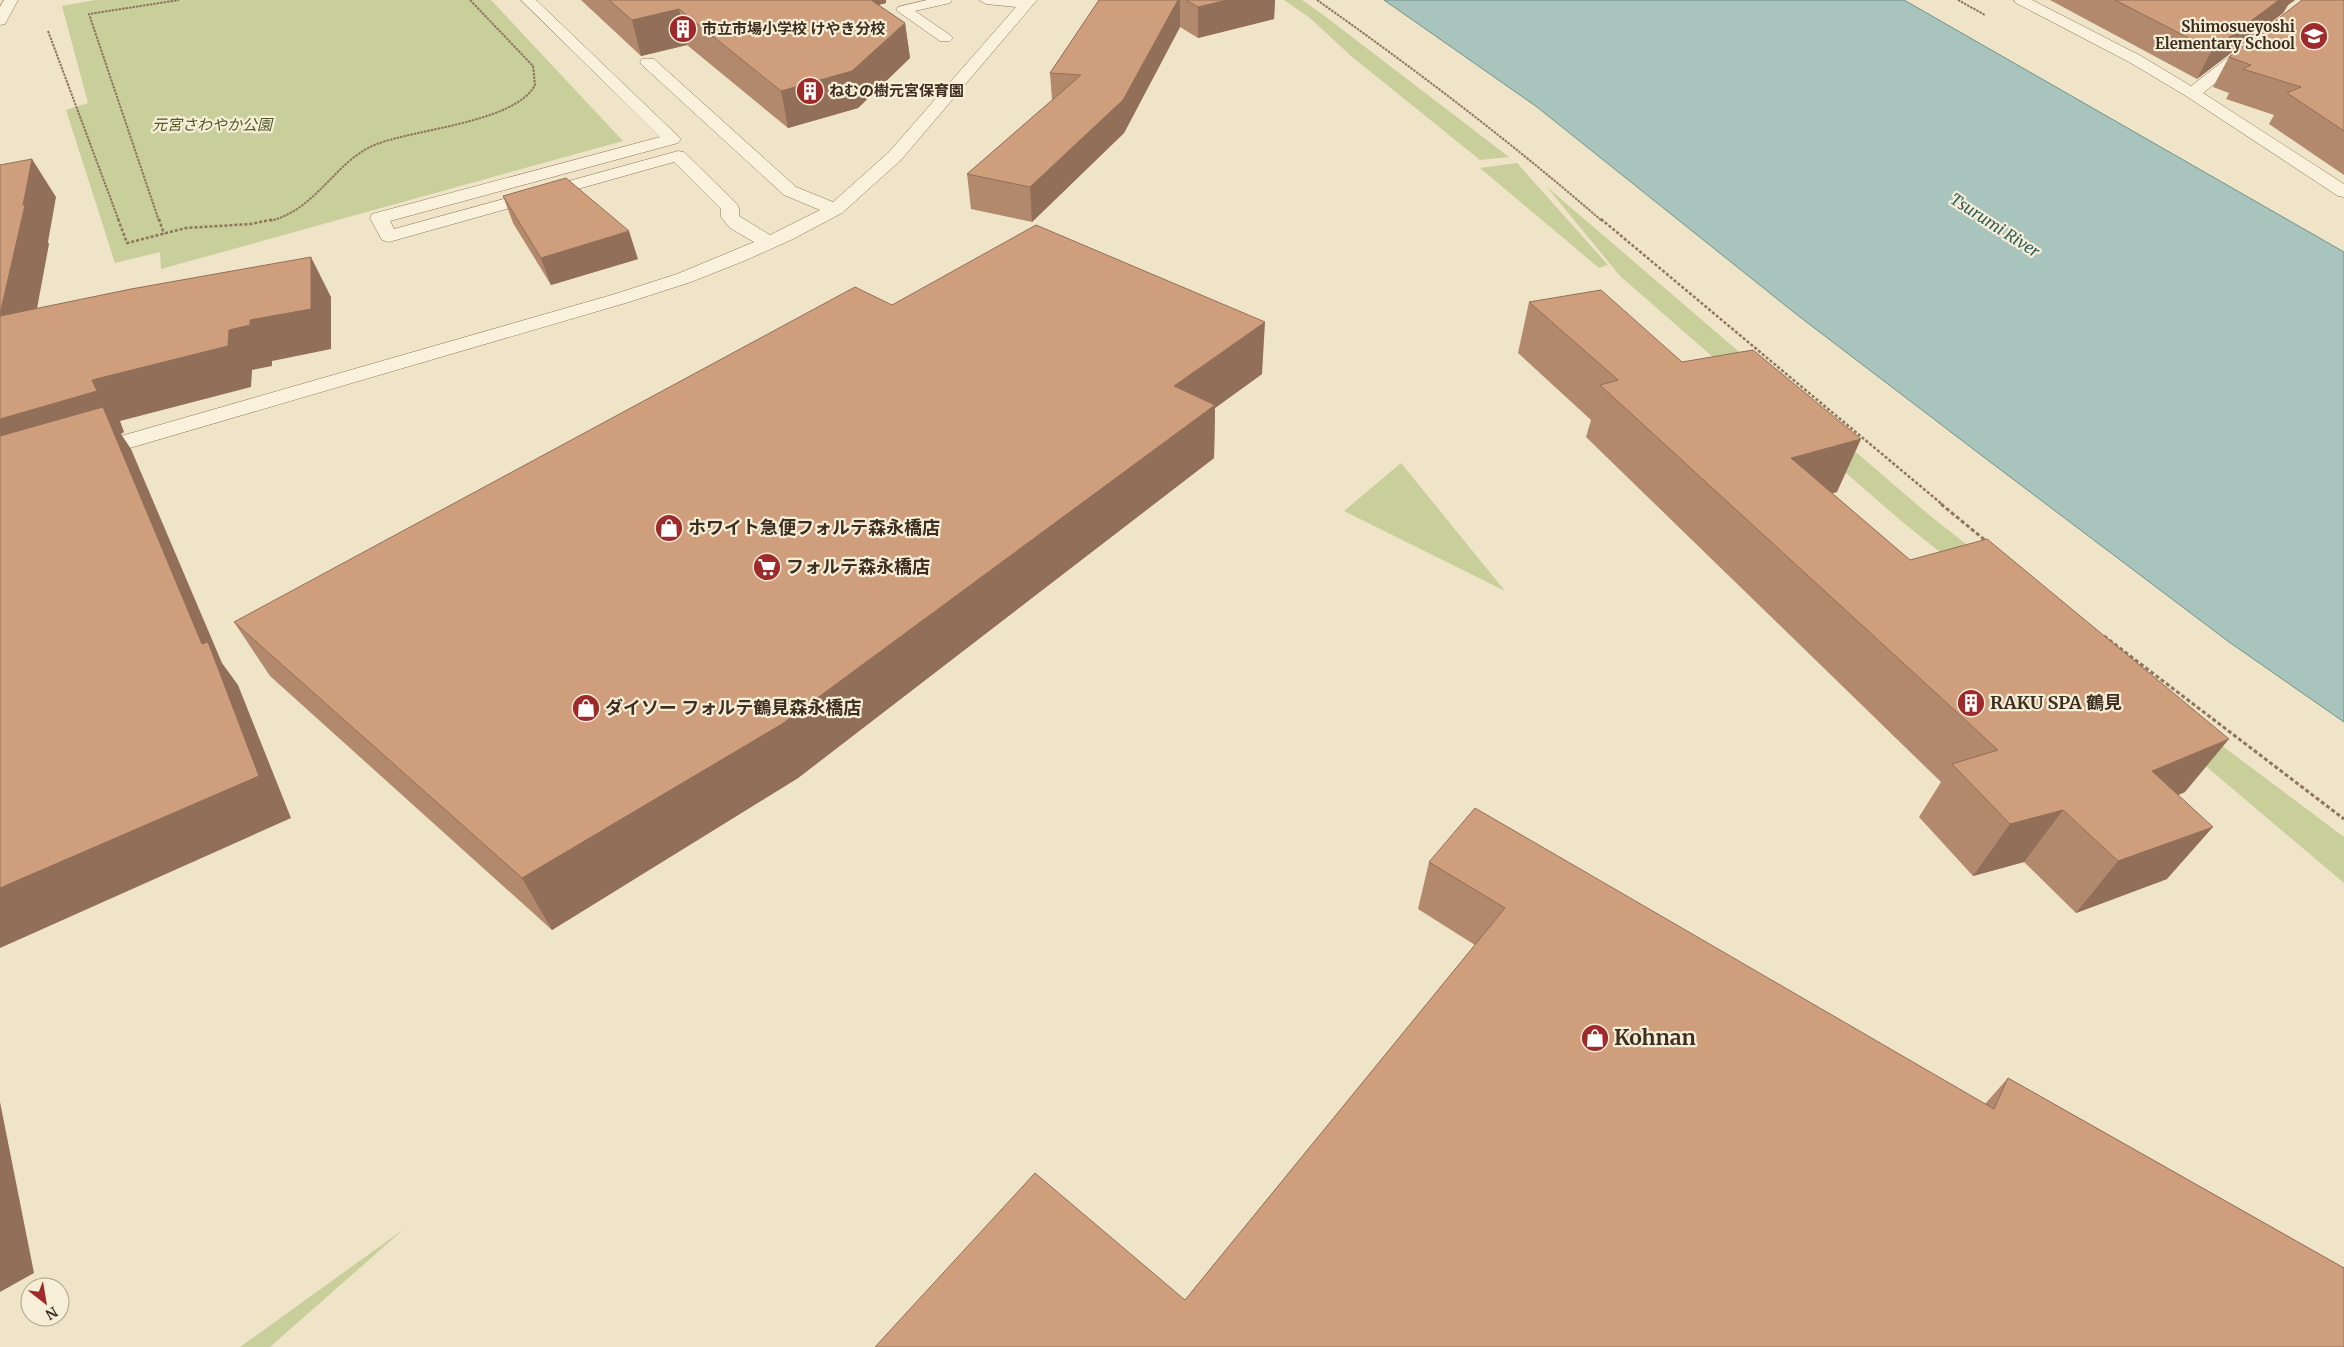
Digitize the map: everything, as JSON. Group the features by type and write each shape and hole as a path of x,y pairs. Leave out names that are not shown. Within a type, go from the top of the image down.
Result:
{"street":[{"path":"0,21 11,0"},
{"path":"528,0 672,140 379,218 389,236 678,156 730,208 730,217 734,221 769,243"},
{"path":"945,0 903,10 945,38"},
{"path":"986,0 1029,2"},
{"path":"2021,0 2135,59 2192,92 2344,192"},
{"path":"2192,92 2312,0"},
{"path":"76,456 622,298 684,278 769,243 835,209 868,182 895,156 1029,2"},
{"path":"648,62 790,192 835,209"}],"path":[{"path":"164,234 89,14 179,0"},
{"path":"48,31 127,243 187,228 248,225 273,220 299,210 316,197 332,178 364,150 416,132 506,109 523,100 534,87 536,77 534,66 470,0"},
{"path":"1317,0 1409,65 1529,158 1667,276 1990,544"},
{"path":"2098,632 2344,819"}],"green space":[{"name":"元宮さわやか公園","path":"95,0 491,0 623,141 161,269 160,252 115,263 66,110 88,103 62,6"},
{"path":"1284,0 1302,0 1509,157 1480,160 1351,56 1310,18"},
{"path":"1517,163 1608,265 1599,268 1480,168"},
{"path":"1547,187 1928,514 2217,742 2344,837 2344,883 2195,757 1900,520 1620,276"},
{"path":"1401,463 1505,591 1344,511"},
{"path":"404,1229 270,1347 240,1347"}],"water":[{"name":"Tsurumi River","path":"1384,0 1904,0 2344,252 2344,722 2229,642 1981,455 1796,314 1537,107"}],"building":[{"path":"609,0 871,0 905,23 852,71 781,91 679,9 632,20"},
{"path":"1099,0 1178,0 1123,100 1030,187 967,174 1081,75 1050,73"},
{"path":"1186,0 1227,0 1198,7"},
{"path":"2115,0 2279,0 2212,50"},
{"name":"Shimosueyoshi Elementary School","path":"2302,0 2344,0 2344,131 2287,93 2301,87 2243,69 2251,65 2229,57"},
{"path":"32,159 23,205 25,205 0,314 0,165"},
{"path":"566,178 629,231 541,258 503,196"},
{"name":"フォルテ森永橋店","path":"1036,225 1265,322 1174,386 1215,405 782,724 522,878 234,622 855,287 892,305"},
{"path":"311,257 311,309 250,320 250,325 229,330 228,346 92,380 97,391 0,419 0,316 131,289"},
{"path":"1601,290 1682,362 1753,350 1861,439 1791,458 1910,560 1987,539 2229,739 2152,771 2213,827 2118,861 2063,810 2010,824 1952,764 1998,750 1600,385 1618,380 1529,302"},
{"path":"103,407 202,644 208,642 259,776 0,888 0,436"},
{"name":"Kohnan","path":"1475,808 1994,1109 2008,1078 2344,1268 2344,1347 875,1347 1035,1173 1185,1300 1505,908 1429,862"}],"place":[{"name":"市立市場小学校 けやき分校","path":"683,29"},
{"name":"Shimosueyoshi Elementary School","path":"2314,36"},
{"name":"ねむの樹元宮保育園","path":"810,91"},
{"name":"ホワイト急便フォルテ森永橋店","path":"669,528"},
{"name":"フォルテ森永橋店","path":"767,567"},
{"name":"RAKU SPA 鶴見","path":"1971,703"},
{"name":"ダイソー フォルテ鶴見森永橋店","path":"586,708"},
{"name":"Kohnan","path":"1595,1038"}]}
